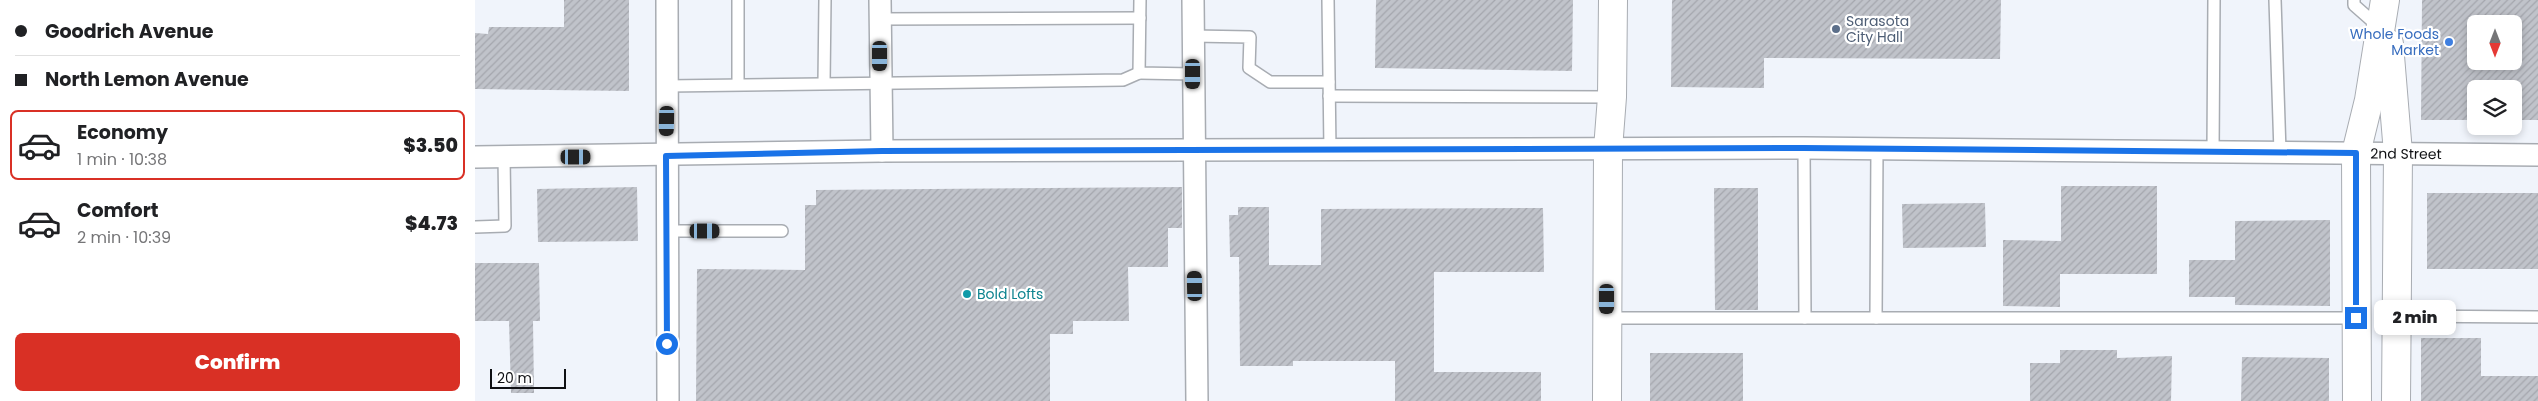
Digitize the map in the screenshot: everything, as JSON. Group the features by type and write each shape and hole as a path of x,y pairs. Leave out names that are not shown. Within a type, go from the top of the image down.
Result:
{"street":[{"path":"667,0 667,401"},
{"path":"1193,0 1193,151 1197,401"},
{"path":"1607,401 1608,149 1612,97 1613,0"},
{"path":"2357,401 2356,153 2369,100 2382,29 2385,0"},
{"path":"2385,0 2398,154 2396,401"},
{"path":"880,10 882,151"},
{"name":"2nd Street","path":"475,158 882,151 1804,148 2538,155"}],"lane":[{"path":"738,0 738,84"},
{"path":"824,83 825,0"},
{"path":"1139,74 1140,0"},
{"path":"1328,0 1330,150"},
{"path":"2213,151 2214,0"},
{"path":"2275,0 2280,152"},
{"path":"2354,0 2354,5 2382,29"},
{"path":"880,10 1139,18"},
{"path":"1193,36 1250,37 1249,68 1270,82 1329,82"},
{"path":"667,86 1123,80 1139,74 1193,74"},
{"path":"1329,96 1612,97"},
{"path":"1804,148 1805,318"},
{"path":"1877,148 1877,318"},
{"path":"475,227 505,226 504,157"},
{"path":"667,231 782,231"},
{"path":"2397,316 2538,317"},
{"path":"1607,318 2356,318"}],"building":[{"path":"564,0 629,0 629,91 475,89 475,33 488,34 489,27 564,27"},
{"path":"1376,0 1573,0 1572,71 1375,68"},
{"name":"Sarasota City Hall","path":"1672,0 2001,0 2000,59 1764,58 1764,88 1671,87"},
{"name":"Whole Foods Market","path":"2422,0 2538,0 2538,120 2522,120 2522,80 2467,80 2467,120 2421,120"},
{"path":"2061,186 2157,186 2157,274 2060,274 2060,307 2003,306 2003,240 2061,241"},
{"path":"637,187 638,241 538,242 537,189"},
{"name":"Bold Lofts","path":"1182,187 1182,228 1168,228 1168,267 1128,267 1129,321 1073,321 1073,334 1050,334 1050,401 696,401 697,269 805,270 805,205 816,205 816,190"},
{"path":"1714,188 1758,188 1758,310 1715,310"},
{"path":"2427,193 2538,193 2538,269 2427,269"},
{"path":"1985,203 1986,247 1903,248 1902,204"},
{"path":"1238,207 1269,207 1269,265 1321,265 1321,209 1543,208 1544,272 1434,272 1434,372 1541,372 1541,401 1395,401 1395,361 1293,361 1293,366 1240,366 1239,257 1230,257 1229,215 1238,215"},
{"path":"2330,220 2330,306 2235,305 2235,297 2189,297 2189,260 2235,260 2235,221"},
{"path":"475,263 539,263 540,321 533,321 534,393 511,393 509,321 475,321"},
{"path":"2421,338 2481,338 2481,376 2538,376 2538,401 2421,401"},
{"path":"2060,350 2117,350 2117,358 2172,356 2171,401 2030,401 2030,363 2060,363"},
{"path":"1650,353 1743,353 1743,401 1650,401"},
{"path":"2242,357 2329,358 2329,401 2241,401"}],"place":[{"name":"Sarasota City Hall","path":"1836,29"},
{"name":"Whole Foods Market","path":"2449,42"},
{"name":"Bold Lofts","path":"967,294"}],"route":[{"path":"667,344 666,156 882,151 1877,148 2356,153 2356,318"}]}
